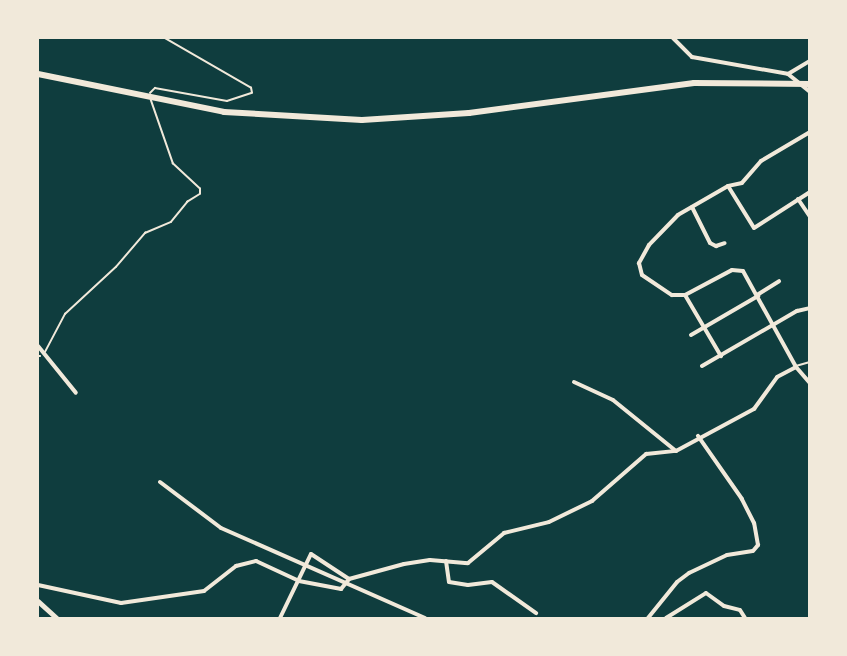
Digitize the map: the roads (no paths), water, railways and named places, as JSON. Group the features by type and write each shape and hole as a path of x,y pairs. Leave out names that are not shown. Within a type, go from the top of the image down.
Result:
{"main road":[{"path":"38,74 224,112 294,117 408,118 694,83 810,84"}],"street":[{"path":"673,38 692,57 788,74 810,92"},
{"path":"788,74 810,61"},
{"path":"810,132 761,161 742,183 728,186 692,207 662,229 639,263 640,271 651,283 668,294 685,295 732,270 745,273 796,367 810,383"},
{"path":"728,186 754,228 810,192"},
{"path":"798,199 810,217"},
{"path":"692,207 710,243 716,246 725,243"},
{"path":"691,335 779,281"},
{"path":"685,295 721,356"},
{"path":"702,366 774,324 810,308"},
{"path":"38,346 76,393"},
{"path":"349,579 417,561 473,561 504,533 549,522 592,501 646,454 676,451 698,436 754,409 777,377 796,367"},
{"path":"574,382 613,400 676,451"},
{"path":"648,618 677,582 689,573 727,555 753,551 758,545 754,523 742,499 698,436"},
{"path":"160,482 221,528 425,618"},
{"path":"280,618 299,581 308,557 316,554 349,579"},
{"path":"38,585 121,603 145,601 204,591 237,566 256,561 299,581 341,589 347,585 349,579"},
{"path":"446,561 449,582 468,585 492,582 537,613"},
{"path":"666,618 706,593 724,606 740,610 745,618"},
{"path":"38,601 57,618"}],"lane":[{"path":"44,352 52,345 64,314 122,261 145,233 171,222 187,202 200,194 200,189 172,164 150,90 227,101 252,93 251,88 164,38"},
{"path":"796,367 810,362"}]}
